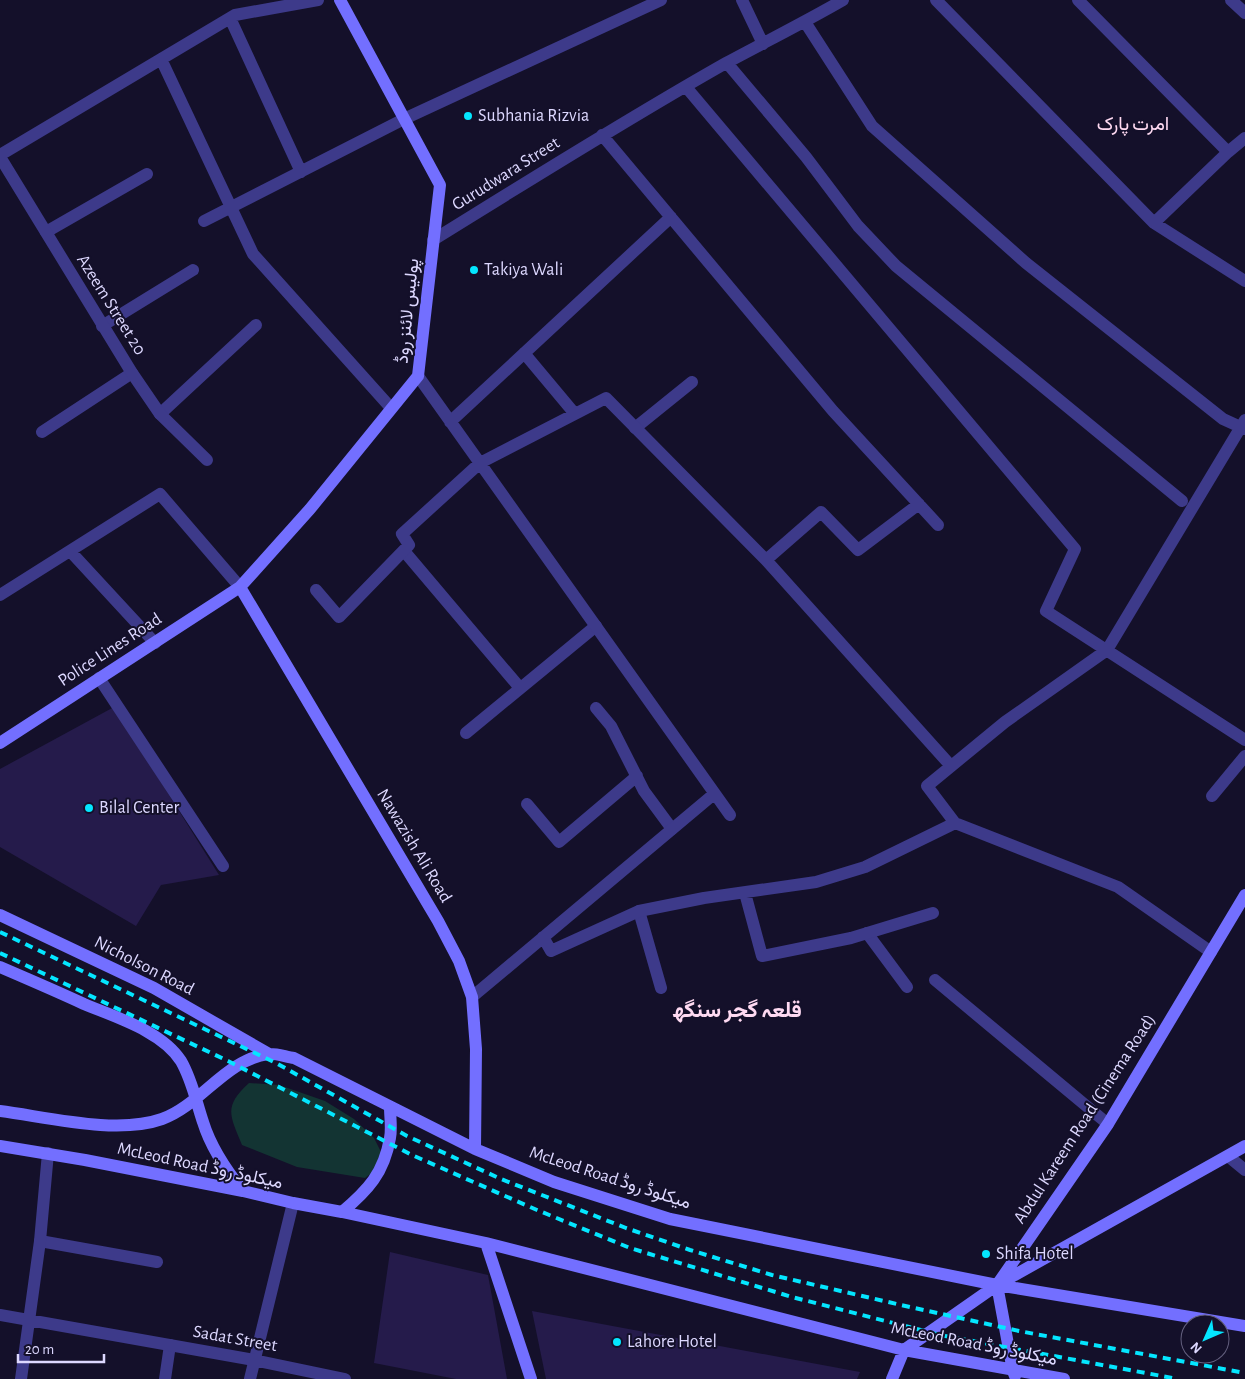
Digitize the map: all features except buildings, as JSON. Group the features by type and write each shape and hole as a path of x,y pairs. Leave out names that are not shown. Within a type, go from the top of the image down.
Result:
{"main road":[{"name":"پولیس لائنز روڈ","path":"240,587 310,509 418,376 440,185 340,0"},
{"name":"Police Lines Road","path":"0,743 240,587"},
{"name":"Nawazish Ali Road","path":"240,587 438,921 459,961 472,997 476,1050 475,1149"},
{"name":"Abdul Kareem Road (Cinema Road)","path":"997,1285 1108,1124 1245,895"},
{"name":"Nicholson Road","path":"0,915 154,988 269,1054"},
{"path":"0,967 138,1027 170,1048 190,1077 203,1123 213,1147 243,1191"},
{"name":"McLeod Road میکلوڈ روڈ","path":"0,1111 76,1122 130,1125 161,1119 179,1110 232,1069 250,1060 269,1054 294,1058 475,1149 554,1182 670,1219 997,1285 1245,1326"},
{"path":"342,1212 365,1192 382,1167 390,1138 390,1107"},
{"name":"McLeod Road میکلوڈ روڈ","path":"0,1146 48,1153 243,1191 486,1243 904,1350 1015,1375 1064,1379"},
{"path":"892,1379 904,1350 997,1285 1245,1146"},
{"path":"486,1243 531,1379"},
{"path":"997,1285 1015,1375"}],"street":[{"path":"1,160 161,59 230,18 236,15 318,0"},
{"path":"204,221 404,119 661,0"},
{"path":"742,0 763,44"},
{"path":"844,0 805,22 872,126 1026,263 1222,419 1244,425 1107,650 1005,722 927,786 955,823 1118,887 1211,952"},
{"path":"936,0 1154,223 1245,281"},
{"path":"1078,0 1228,152"},
{"path":"1231,0 1245,13"},
{"path":"230,18 301,172"},
{"name":"Gurudwara Street","path":"433,240 602,135 727,63 805,22"},
{"path":"161,59 253,254 391,408"},
{"path":"727,63 806,157 858,226 896,266 1182,501"},
{"path":"686,87 1074,549 1046,611 1245,740"},
{"path":"602,135 833,411 938,525"},
{"path":"1154,223 1245,138"},
{"name":"Azeem Street 20","path":"1,160 102,326 160,414 207,460"},
{"path":"46,232 147,174"},
{"path":"450,422 671,217"},
{"path":"102,326 194,270"},
{"path":"160,414 256,325"},
{"path":"524,353 576,414"},
{"path":"42,432 132,373"},
{"path":"418,376 730,815"},
{"path":"635,428 692,382"},
{"path":"316,590 339,617 409,545 402,534 480,463 606,398 766,560 951,766"},
{"path":"0,595 160,494 240,587"},
{"path":"766,560 821,512 858,550 919,504"},
{"path":"70,551 155,643"},
{"path":"404,551 520,688"},
{"path":"466,733 596,626"},
{"path":"99,678 223,866"},
{"path":"596,708 611,726 644,792 672,829"},
{"path":"1212,796 1245,756"},
{"path":"527,804 559,842 637,776"},
{"path":"472,997 714,794"},
{"path":"543,937 551,951 639,911 704,898 816,882 865,867 955,823"},
{"path":"745,892 762,956 851,938 933,913"},
{"path":"639,911 661,988"},
{"path":"867,933 907,987"},
{"path":"935,980 1108,1124"},
{"path":"22,1379 40,1242 48,1153"},
{"path":"1228,1156 1245,1170"},
{"path":"250,1379 293,1203"},
{"path":"40,1242 157,1262"},
{"name":"Sadat Street","path":"0,1315 254,1360 344,1379"},
{"path":"165,1379 170,1345"}],"green space":[{"path":"249,1083 279,1085 325,1101 354,1119 374,1138 382,1154 380,1167 365,1178 297,1167 242,1145 234,1126 231,1112 235,1099"}],"railway":[{"path":"0,932 276,1063 407,1136 501,1179 626,1228 772,1275 1019,1331 1245,1373"},
{"path":"0,953 228,1061 412,1155 537,1210 630,1248 792,1297 940,1335 1178,1379"}],"place":[{"name":"Subhania Rizvia","path":"468,116"},
{"name":"Takiya Wali","path":"474,270"},
{"name":"Bilal Center","path":"89,808"},
{"name":"Shifa Hotel","path":"986,1254"},
{"name":"Lahore Hotel","path":"617,1342"}],"district":[{"name":"امرت پارک","path":"1133,124"},
{"name":"قلعہ گجر سنگھ","path":"737,1010"}]}
